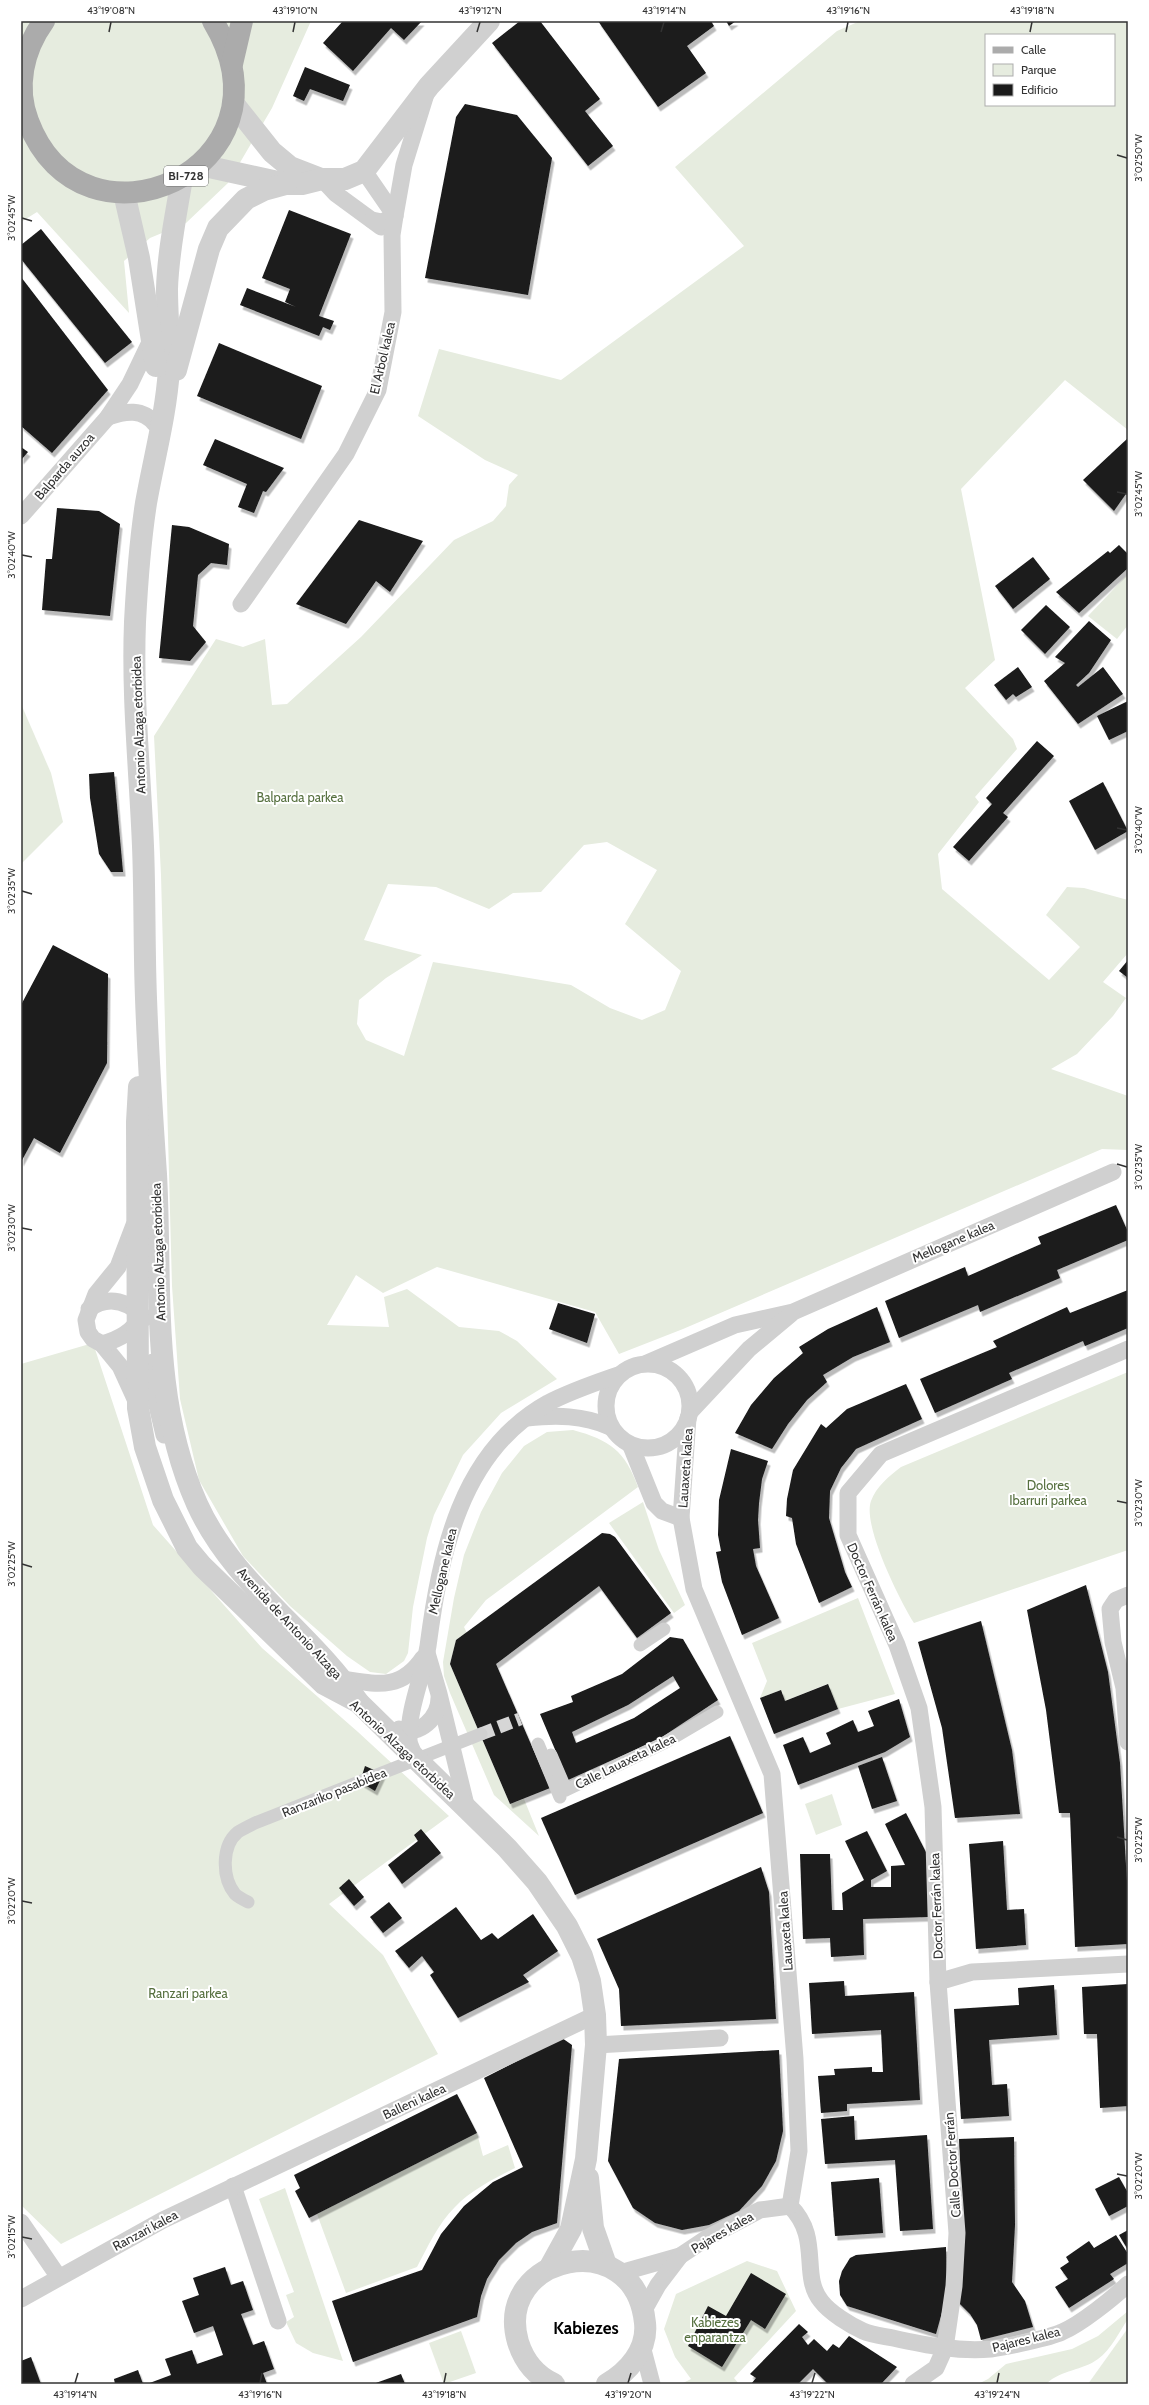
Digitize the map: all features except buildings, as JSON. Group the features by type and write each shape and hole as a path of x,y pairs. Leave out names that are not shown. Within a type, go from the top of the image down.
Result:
{"main road":[{"name":"BI-728","path":"44,21 34,34 25,58 21,83 24,111 34,137 50,159 71,177 97,188 124,193 144,192 164,187 182,178 200,165 222,137 233,103 232,64 242,21"},
{"name":"BI-728","path":"213,21 225,41 232,64"}],"street":[{"path":"200,165 287,184 302,184 322,179 345,179 364,171 428,86 489,21"},
{"path":"395,216 404,165 428,86"},
{"path":"233,103 272,152 290,167 322,179 336,194 392,235"},
{"path":"364,171 395,216"},
{"path":"159,419 169,366 167,285 182,178"},
{"path":"159,419 209,249 218,228 246,199 264,190 287,184"},
{"path":"124,193 139,258 153,336 159,419"},
{"path":"372,220 382,222 395,216"},
{"name":"El Arbol kalea","path":"241,604 346,454 378,390 393,312 392,235 395,216"},
{"name":"Balparda auzoa","path":"21,516 108,417 130,384 153,336"},
{"path":"130,384 134,412"},
{"path":"108,417 123,412 134,412 159,419"},
{"name":"Antonio Alzaga etorbidea","path":"159,419 156,455 146,507 137,585 134,670 144,875 146,996 156,1183 164,1383 174,1439 197,1504"},
{"name":"Antonio Alzaga etorbidea","path":"146,996 136,1122 139,1317 138,1408 145,1447 163,1500 187,1548 202,1566 324,1684 358,1702 507,1848 537,1882 567,1926 582,1956 590,1981 595,2015 596,2045 586,2159 571,2229 550,2267"},
{"name":"Mellogane kalea","path":"647,1363 735,1325 793,1312 870,1277 1113,1172"},
{"path":"102,1344 120,1338 146,1310 150,1295 148,1204 156,1183"},
{"path":"137,1215 118,1267 102,1285 89,1309 86,1320 88,1332 93,1339 102,1344 120,1366 132,1389 138,1408"},
{"path":"89,1309 98,1302 114,1300 128,1305 139,1317 150,1322 155,1397 170,1460 197,1504"},
{"name":"Mellogane kalea","path":"689,1415 749,1349 793,1312"},
{"name":"Doctor Ferrán kalea","path":"938,1982 933,1807 918,1708 897,1645 848,1535 848,1493 881,1454 1128,1349"},
{"path":"647,1363 660,1365 672,1371 682,1380 688,1392 689,1415 682,1431 672,1441 659,1447 645,1449 631,1446 618,1437 610,1427 605,1414 605,1399 610,1386 618,1375 631,1366 647,1363"},
{"name":"Mellogane kalea","path":"414,1757 414,1751 409,1743 409,1730 426,1653 445,1549 456,1513 473,1479 489,1456 507,1435 527,1418 569,1393 618,1375"},
{"name":"Lauaxeta kalea","path":"689,1415 681,1518 685,1549 694,1589 772,1774 795,2059 798,2143 790,2206"},
{"path":"527,1418 582,1417 610,1427"},
{"name":"Lauaxeta kalea","path":"631,1446 654,1503 662,1511 681,1518"},
{"name":"Avenida de Antonio Alzaga","path":"197,1504 224,1549 245,1578 342,1679 358,1702"},
{"path":"1128,1595 1116,1600 1110,1609 1113,1642 1124,1688 1128,1742"},
{"path":"640,1645 650,1633 664,1629"},
{"name":"Mellogane kalea","path":"342,1679 375,1684 388,1684 404,1678 415,1670 426,1653"},
{"name":"Mellogane kalea","path":"426,1653 439,1694 467,1809"},
{"path":"1124,1688 1128,1658"},
{"name":"Mellogane kalea","path":"409,1730 418,1729 429,1723 437,1712 439,1694"},
{"path":"358,1702 388,1724 402,1730 409,1730"},
{"name":"Calle Lauaxeta kalea","path":"551,1755 566,1790 699,1725 717,1712"},
{"name":"Ranzariko pasabidea","path":"248,1902 236,1895 230,1887 226,1872 225,1859 229,1845 238,1833 255,1823 481,1734"},
{"path":"538,1744 560,1797"},
{"path":"938,1982 972,1972 1128,1964"},
{"name":"Calle Doctor Ferrán","path":"913,2384 936,2368 945,2348 954,2286 957,2233 938,1982"},
{"name":"Balleni kalea","path":"232,2186 595,2015"},
{"path":"596,2045 720,2038"},
{"name":"Antonio Alzaga etorbidea","path":"586,2159 593,2228 613,2269"},
{"path":"232,2186 278,2321"},
{"name":"Ranzari kalea","path":"21,2299 58,2276 163,2220 232,2186"},
{"name":"Pajares kalea","path":"644,2310 658,2286 680,2256 707,2238 760,2210 790,2206 800,2217 807,2230 814,2288 821,2301 833,2312 863,2331 945,2348 992,2349 1062,2332 1110,2300 1128,2284"},
{"path":"21,2222 58,2276"},
{"name":"Pajares kalea","path":"613,2269 680,2256"},
{"path":"554,2384 537,2376 522,2352 518,2340 516,2314 523,2295 534,2279 550,2267 568,2261 587,2260 613,2269 635,2289 644,2310 646,2328 642,2346 634,2362 621,2376 607,2384"},
{"path":"642,2346 652,2384"}],"green space":[{"path":"21,21 311,21 272,108 228,183 186,223 150,238 124,261 129,313 37,212 21,222"},
{"name":"Balparda parkea","path":"860,21 1128,21 1128,430 1065,380 961,489 995,660 965,688 1013,739 1017,749 975,797 979,802 938,854 942,889 1049,980 1080,947 1046,915 1067,887 1084,888 1128,900 1128,953 1103,982 1126,998 1113,1016 1077,1054 1051,1069 1128,1096 1128,1150 1102,1149 683,1329 619,1354 595,1312 437,1267 383,1293 356,1275 327,1325 389,1327 384,1297 407,1289 459,1327 499,1331 517,1341 557,1379 501,1413 463,1455 434,1515 427,1538 413,1607 408,1653 404,1661 386,1674 370,1672 347,1656 290,1606 243,1556 199,1480 180,1399 172,1286 161,875 154,736 216,639 243,647 265,639 272,705 287,704 361,637 454,540 493,521 506,506 509,485 518,475 485,460 418,416 439,349 561,380 744,246 675,167 837,31","holes":["607,842 657,870 625,924 681,971 665,1010 642,1020 610,1008 571,985 433,962 404,1056 366,1040 357,1024 359,1000 386,978 422,955 364,940 388,884 436,887 489,909 513,893 541,892 584,845"]},
{"path":"1128,574 1128,625 1117,639 1088,616"},
{"path":"21,704 51,773 63,822 21,864"},
{"name":"Ranzari parkea","path":"93,1343 153,1525 262,1648 358,1732 449,1816 329,1904 383,1955 438,2054 61,2244 21,2205 21,1364"},
{"name":"Dolores Ibarruri parkea","path":"1128,1372 1128,1550 914,1623 900,1598 884,1563 872,1527 870,1512 871,1501 880,1486 901,1467"},
{"path":"573,1430 597,1438 614,1449 628,1464 638,1487 486,1600 464,1627 467,1633 456,1640 450,1664 510,1804 524,1799 539,1836 494,1795 450,1693 444,1676 443,1662 454,1598 464,1555 481,1512 502,1473 524,1446 547,1432"},
{"path":"643,1502 659,1550 685,1605 674,1613 609,1523"},
{"path":"858,1598 895,1694 838,1709 827,1684 785,1701 781,1690 760,1698 767,1681 752,1643"},
{"path":"832,1794 842,1825 816,1835 805,1804"},
{"path":"477,2133 483,2156 508,2145 515,2168 475,2190 455,2207 438,2228 417,2267 346,2293 317,2214"},
{"path":"285,2188 343,2361 313,2353 296,2343 286,2322 294,2317 286,2295 294,2292 259,2199"},
{"name":"Kabiezes enparantza","path":"747,2261 777,2271 796,2311 734,2378 739,2384 681,2384 691,2379 675,2357 664,2329 676,2294"},
{"path":"1128,2311 1128,2319 1111,2346 1103,2355 1092,2363 1059,2375 1046,2384 978,2384 988,2379 1006,2364 1072,2349 1098,2336"},
{"path":"1128,2328 1128,2384 1088,2384"},
{"path":"461,2331 476,2373 444,2384 429,2343"}],"tunnel":[{"path":"481,1734 520,1719"}],"district":[{"name":"Kabiezes","path":"586,2328"}]}
